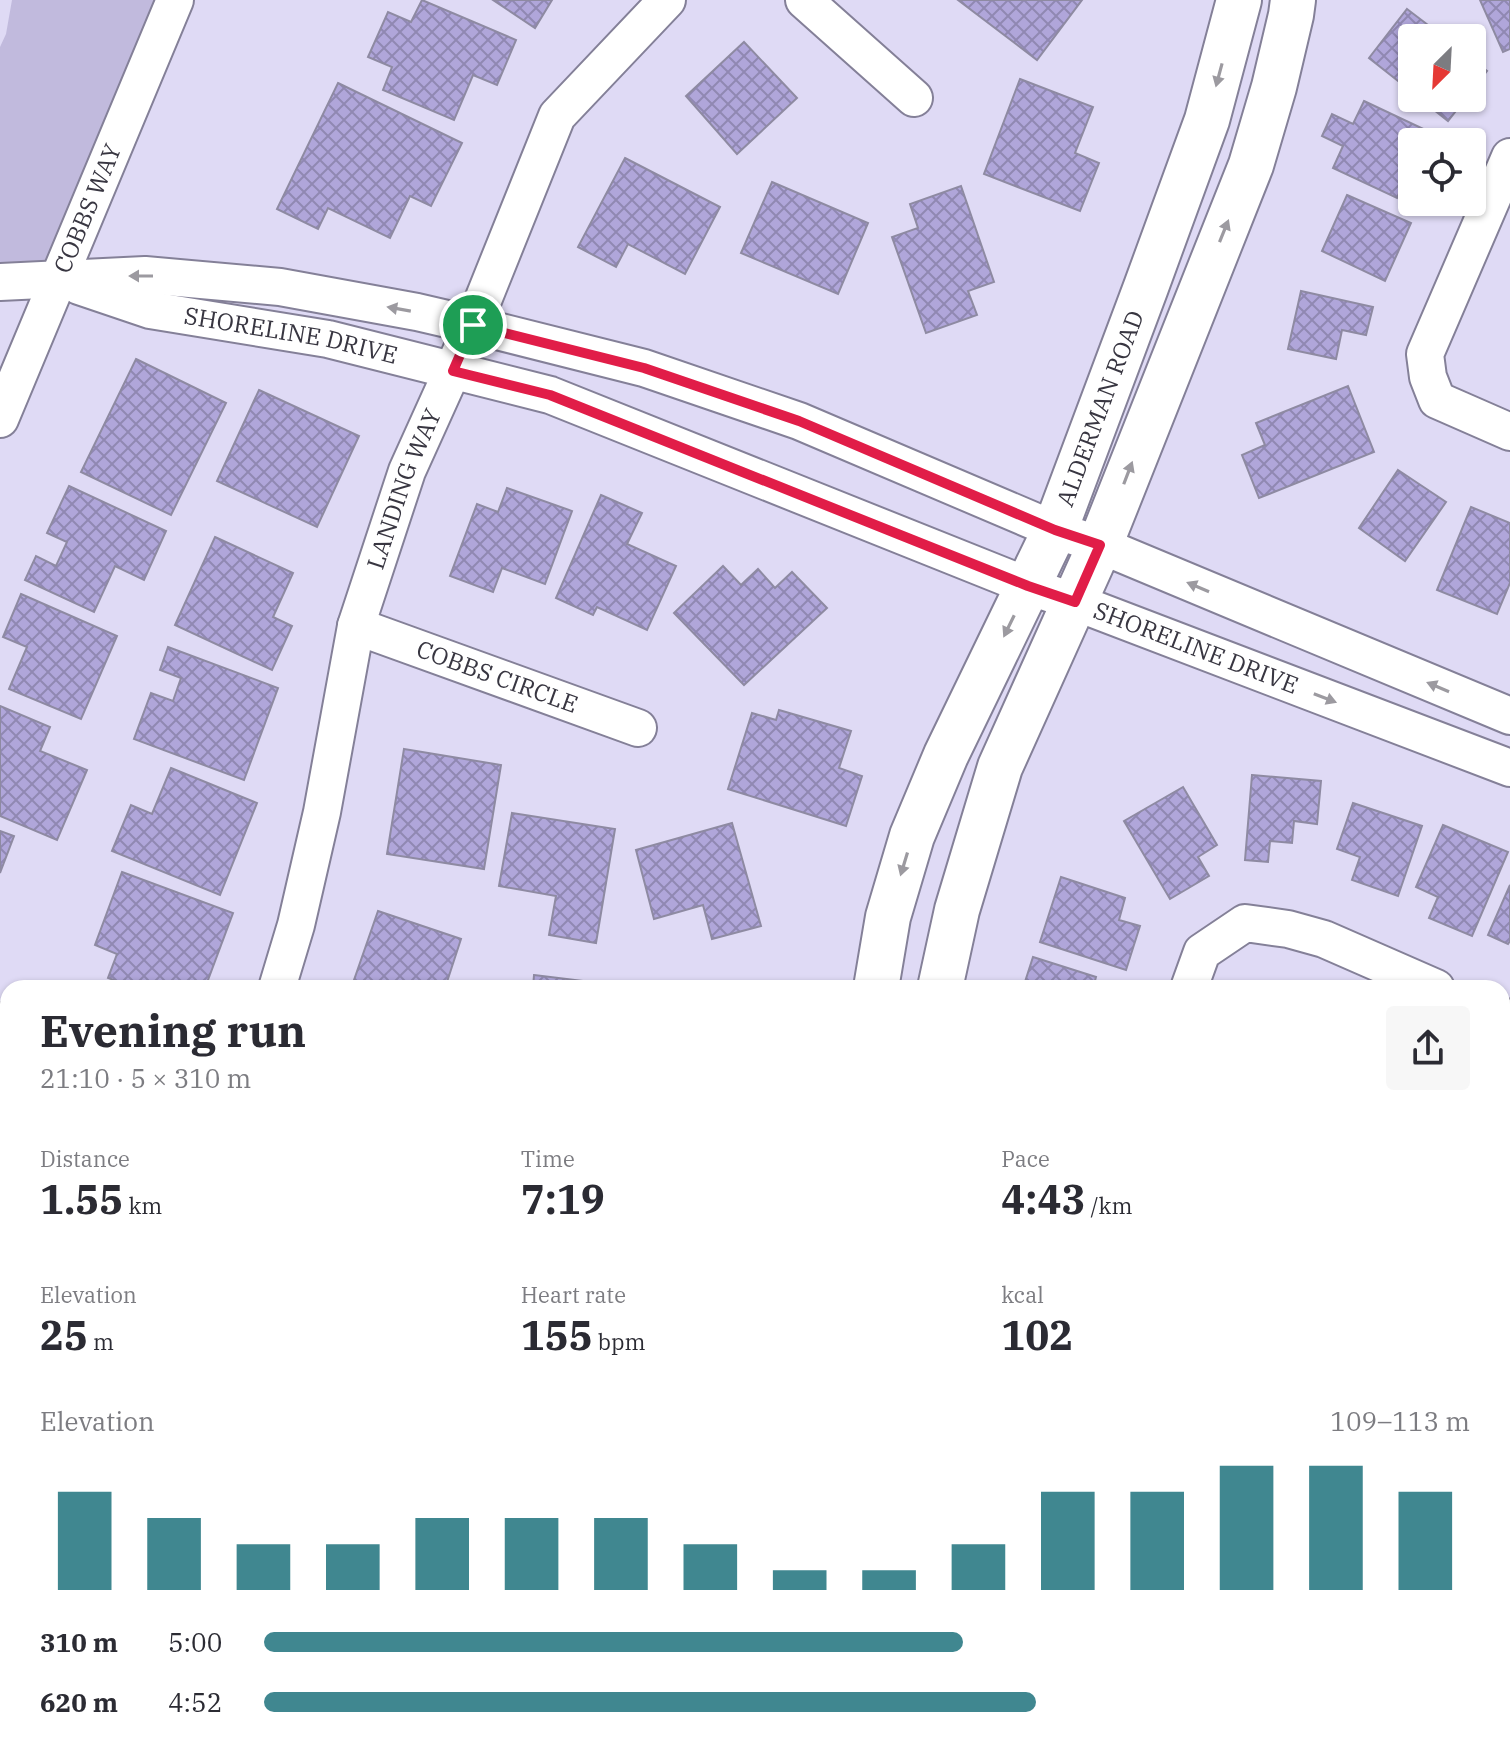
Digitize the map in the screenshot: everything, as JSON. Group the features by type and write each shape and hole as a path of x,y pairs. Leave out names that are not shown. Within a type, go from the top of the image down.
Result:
{"street":[{"name":"COBBS WAY","path":"0,419 175,0"},
{"name":"LANDING WAY","path":"279,980 296,925 322,812 356,626 407,471 473,325 557,116 667,0"},
{"path":"804,0 914,98"},
{"name":"ALDERMAN ROAD","path":"877,980 888,917 912,836 946,755 1055,530 1207,120 1239,0"},
{"name":"ALDERMAN ROAD","path":"942,980 957,910 1000,767 1100,545 1251,165 1274,87 1293,0"},
{"path":"1510,157 1425,354 1428,377 1437,400 1510,432"},
{"name":"SHORELINE DRIVE","path":"0,282 145,275 280,287 417,312 644,368 799,421 1055,530 1100,545 1510,716"},
{"name":"SHORELINE DRIVE","path":"58,279 150,310 328,339 550,395 1028,586 1510,768"},
{"name":"COBBS CIRCLE","path":"356,626 638,728"},
{"path":"1192,980 1202,952 1245,923 1288,929 1324,939 1418,980"}],"shaded area":[{"path":"12,0 157,0 48,261 0,264 0,47 6,34"}],"building":[{"path":"422,0 516,40 497,85 473,75 454,120 383,90 392,67 368,57 388,12 411,22"},
{"path":"493,0 552,0 535,28"},
{"path":"958,0 1082,0 1037,60"},
{"path":"1480,0 1510,0 1510,49 1503,52"},
{"path":"1407,9 1427,24 1398,24 1398,81 1369,58"},
{"path":"744,42 797,98 737,154 686,96"},
{"path":"1020,79 1093,107 1075,153 1099,163 1080,211 984,174"},
{"path":"338,83 462,143 431,206 410,196 390,238 328,208 318,229 277,209"},
{"path":"1364,101 1421,128 1398,128 1397,198 1333,168 1343,146 1322,136 1332,114 1353,124"},
{"path":"1437,112 1455,112 1448,121"},
{"path":"625,158 720,207 685,274 628,244 616,267 578,247"},
{"path":"772,182 868,223 838,294 741,253"},
{"path":"961,186 994,282 968,291 977,315 926,333 892,237 918,228 910,204"},
{"path":"1347,195 1411,223 1385,281 1322,251"},
{"path":"1301,291 1373,307 1366,335 1342,330 1336,359 1288,349"},
{"path":"136,359 226,403 171,515 81,472"},
{"path":"1348,386 1374,452 1259,498 1242,455 1265,445 1256,423"},
{"path":"259,390 359,436 317,527 217,481"},
{"path":"1398,470 1446,502 1405,561 1359,528"},
{"path":"69,486 166,531 144,580 115,566 94,612 25,580 36,556 56,566 67,542 47,533"},
{"path":"507,488 572,511 545,584 502,568 493,592 450,576 477,504 498,512"},
{"path":"601,495 642,513 627,544 676,566 647,630 597,607 593,615 556,598"},
{"path":"1471,507 1510,523 1510,583 1497,614 1437,590"},
{"path":"215,537 293,573 273,617 292,626 272,670 175,625"},
{"path":"723,566 741,585 758,569 775,588 792,572 827,608 744,685 674,613"},
{"path":"21,594 117,636 81,719 9,689 27,647 3,637"},
{"path":"168,647 278,688 244,780 134,739 151,693 173,701 181,678 160,670"},
{"path":"0,706 50,727 40,751 87,770 57,840 0,816"},
{"path":"779,710 851,731 839,768 862,776 846,826 728,789 752,713 776,720"},
{"path":"404,749 501,765 484,869 387,854"},
{"path":"171,768 257,803 220,895 112,851 131,805 152,814"},
{"path":"1252,775 1321,781 1317,824 1294,821 1292,843 1270,841 1268,862 1245,860"},
{"path":"1183,787 1217,845 1198,857 1209,876 1170,899 1124,821"},
{"path":"1353,803 1422,826 1398,896 1352,880 1360,857 1337,849"},
{"path":"512,813 615,829 596,943 549,935 556,896 499,886"},
{"path":"732,823 761,926 712,939 703,905 654,919 636,850"},
{"path":"1443,825 1508,852 1472,936 1429,918 1438,897 1416,887"},
{"path":"0,831 14,836 0,873"},
{"path":"122,872 233,913 208,980 113,980 108,978 117,954 95,945"},
{"path":"1061,877 1125,898 1119,920 1140,926 1126,970 1040,942"},
{"path":"1510,885 1510,941 1508,944 1488,935"},
{"path":"378,911 461,939 448,980 354,980"},
{"path":"1033,957 1096,977 1095,980 1026,980"},
{"path":"534,975 576,980 534,980"}],"route":[{"path":"473,325 644,368 799,421 1055,530 1100,545 1075,602 1028,586 550,395 453,371 473,325"}]}
